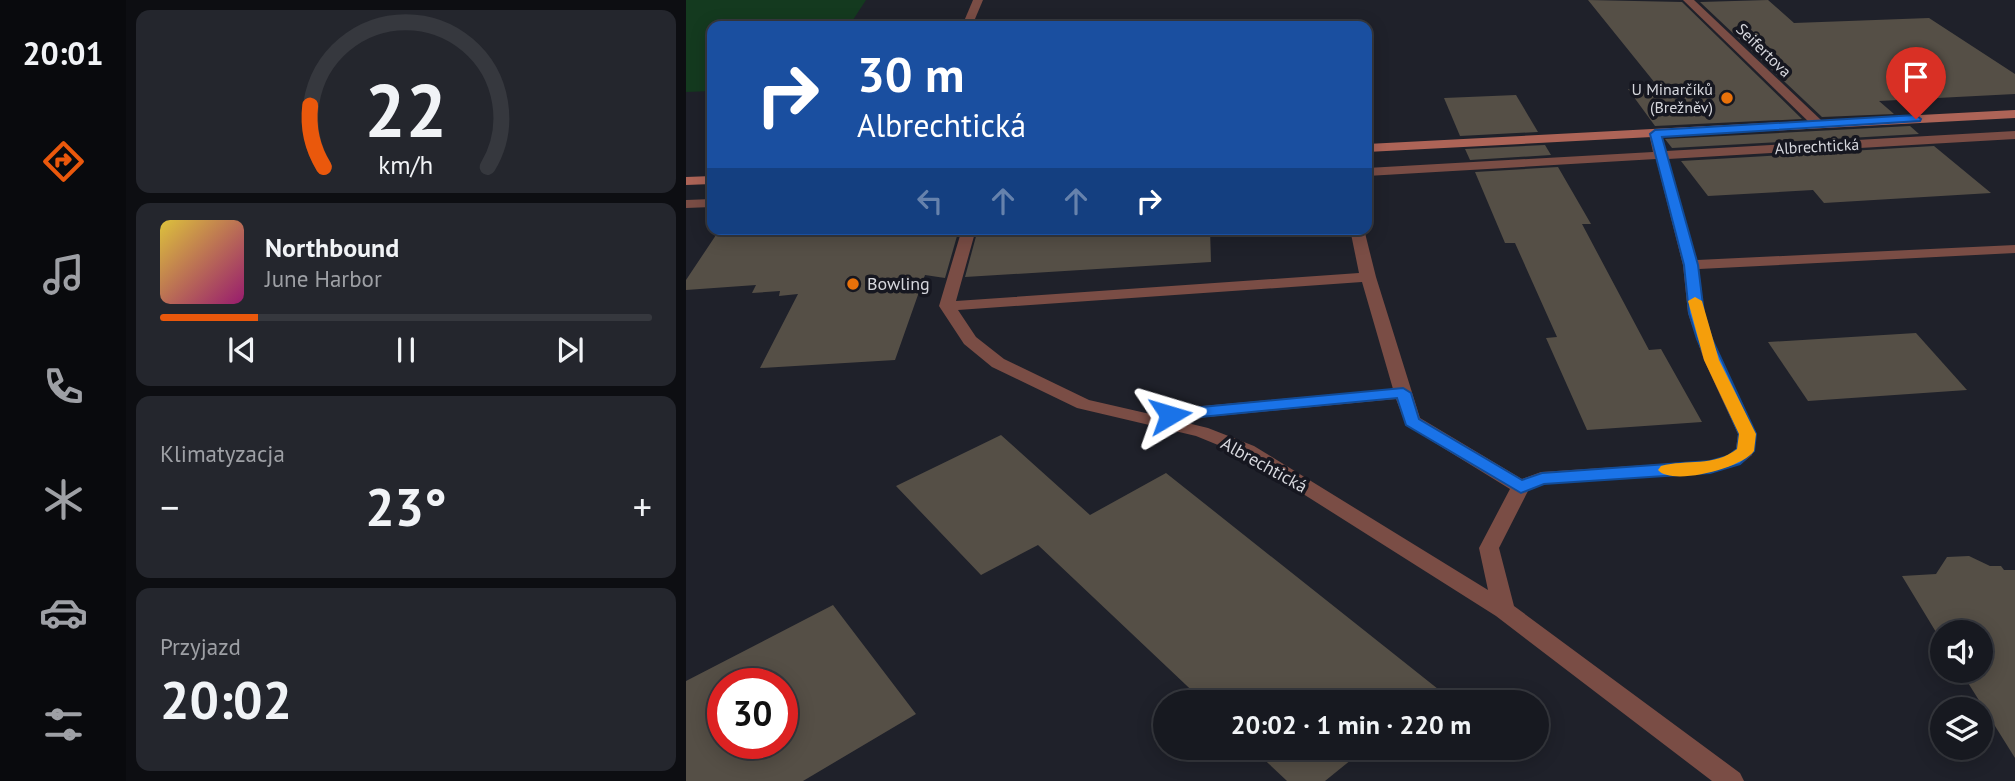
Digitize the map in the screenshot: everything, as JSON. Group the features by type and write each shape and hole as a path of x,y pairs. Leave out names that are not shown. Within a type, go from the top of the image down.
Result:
{"main road":[{"name":"Albrechtická","path":"1372,148 2015,114"},
{"path":"686,181 707,180"}],"street":[{"path":"969,21 978,0"},
{"name":"Seifertova","path":"1688,0 1817,123"},
{"path":"1504,610 1489,548 1521,487 1542,478 1710,467 1734,460 1745,451 1747,434 1712,360 1696,313 1691,265 1655,134"},
{"name":"Albrechtická","path":"1372,172 2015,135"},
{"path":"686,204 707,203"},
{"path":"967,235 947,306 1368,276"},
{"path":"1358,235 1368,276 1412,421 1521,487"},
{"path":"1691,265 2015,249"},
{"name":"Albrechtická","path":"947,306 970,340 998,363 1083,404 1202,432 1247,450 1504,610 1731,781"},
{"path":"1144,418 1403,393"}],"green space":[{"path":"686,0 866,0 852,21 707,21 707,91 686,92"}],"building":[{"path":"1588,0 1682,2 1802,119 1655,126 1628,89 1659,88"},
{"path":"1768,0 1794,23 1929,18 2015,74 2015,94 1879,101 1894,114 1822,117 1700,2"},
{"path":"1516,95 1538,132 1460,136 1444,98"},
{"path":"1910,126 1919,134 1672,148 1665,139"},
{"path":"1545,145 1551,155 1470,160 1465,149"},
{"path":"1934,146 1991,193 1824,203 1813,190 1708,196 1681,161"},
{"path":"1558,167 1591,224 1582,224 1649,350 1661,349 1702,422 1587,430 1546,338 1557,337 1515,243 1505,243 1475,172"},
{"path":"716,235 957,235 945,278 925,275 895,360 760,368 798,294 779,296 780,291 752,293 756,285 686,290 686,280"},
{"path":"976,235 1210,235 1211,262 965,277"},
{"path":"1916,333 1967,390 1808,401 1768,342"},
{"path":"1001,435 1090,515 1166,473 1438,689 1191,690 1038,545 981,575 896,486"},
{"path":"1969,556 1990,566 2015,570 2015,758 1993,723 1993,697 1977,697 1968,683 1993,683 1993,620 1930,620 1930,622 1902,576 1936,574 1947,557"},
{"path":"833,605 916,714 803,781 686,781 686,681 707,670 707,759 798,759 798,668 711,668"},
{"path":"1265,760 1351,760 1325,781 1287,781"}],"slow traffic":[{"path":"1667,470 1710,467 1734,460 1745,451 1747,434 1712,360 1696,313 1695,301"}],"place":[{"name":"U Minarčíků (Brežněv)","path":"1727,98"},
{"name":"Bowling","path":"853,284"}],"route":[{"path":"1170,415 1403,393 1412,421 1521,487 1542,478 1710,467 1734,460 1745,451 1747,434 1712,360 1696,313 1691,265 1655,134 1916,119"}]}
